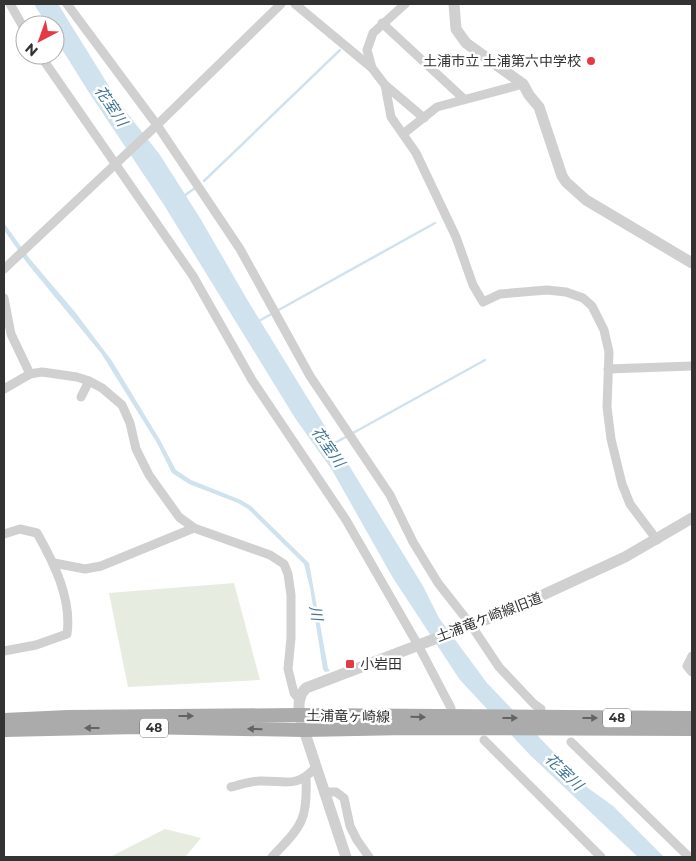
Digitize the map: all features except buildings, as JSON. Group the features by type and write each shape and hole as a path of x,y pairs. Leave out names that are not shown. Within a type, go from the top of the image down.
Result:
{"main road":[{"name":"土浦竜ヶ崎線","path":"4,720 68,717 299,715 478,718 541,714 692,718"},
{"name":"土浦竜ヶ崎線","path":"4,730 128,727 486,734 552,729 692,729"}],"street":[{"path":"10,4 16,15"},
{"path":"67,4 158,125 240,249 310,376 390,495 413,542 438,583 499,667 541,714"},
{"path":"4,269 158,125 280,4"},
{"path":"295,4 372,68 385,85 424,118"},
{"path":"372,68 367,50 373,33 405,4"},
{"path":"454,4 456,30 466,43 523,84 529,96 539,107 562,176 566,182 586,200 692,263"},
{"path":"382,23 464,99"},
{"path":"47,65 193,276 252,380 346,520 420,644 451,708"},
{"path":"403,134 437,107 523,84"},
{"path":"385,85 391,117 416,153 456,237 473,285 483,302 500,294 547,290 566,292 583,298 598,316 604,330 609,352 607,407 610,431 622,484 630,504 657,540"},
{"path":"4,298 10,334 30,374"},
{"path":"608,369 692,366"},
{"path":"4,389 30,374 42,372 77,377 102,388 122,405 130,423 136,449 149,475 179,517 194,528 270,555 284,564 288,574 291,595 291,638 288,669 294,692 299,699 299,715 315,768 346,857"},
{"path":"81,397 89,381"},
{"name":"土浦竜ケ崎線旧道","path":"299,699 302,692 312,684 469,626 554,591 625,558 692,518"},
{"path":"54,563 85,568 101,566 194,528"},
{"path":"4,534 20,529 38,533 54,563 69,619 67,634 36,645 4,652"},
{"path":"692,656 687,666 692,672"},
{"path":"486,734 601,857"},
{"path":"571,742 689,857"},
{"path":"231,787 257,781 297,782 306,778 315,768"},
{"path":"272,857 300,827 307,800 306,778"},
{"path":"324,792 336,792 344,798 350,826 369,857"}],"shaded area":[{"path":"234,583 260,680 128,687 109,593"},
{"path":"165,829 201,838 185,857 110,857"}],"water":[{"path":"34,4 58,4 65,15 41,15"},
{"name":"花室川","path":"65,15 120,104 160,155 200,218 248,301 423,586 439,618 487,683 588,788 613,806 664,857 638,857 530,755 460,680 393,578 332,470 295,418 164,205 65,54"},
{"name":"川","path":"4,223 30,259 75,312 112,361 176,470 191,480 241,500 251,506 309,563 330,671 325,672 323,669 310,588 304,564 248,509 238,503 189,484 172,473 157,443 101,353 27,263 4,230"}],"waterway":[{"path":"204,181 340,50"},
{"path":"184,196 195,188"},
{"path":"257,322 435,223"},
{"name":"花室川","path":"333,444 485,360"}],"place":[{"name":"土浦市立 土浦第六中学校","path":"591,61"},
{"name":"小岩田","path":"350,664"}]}
